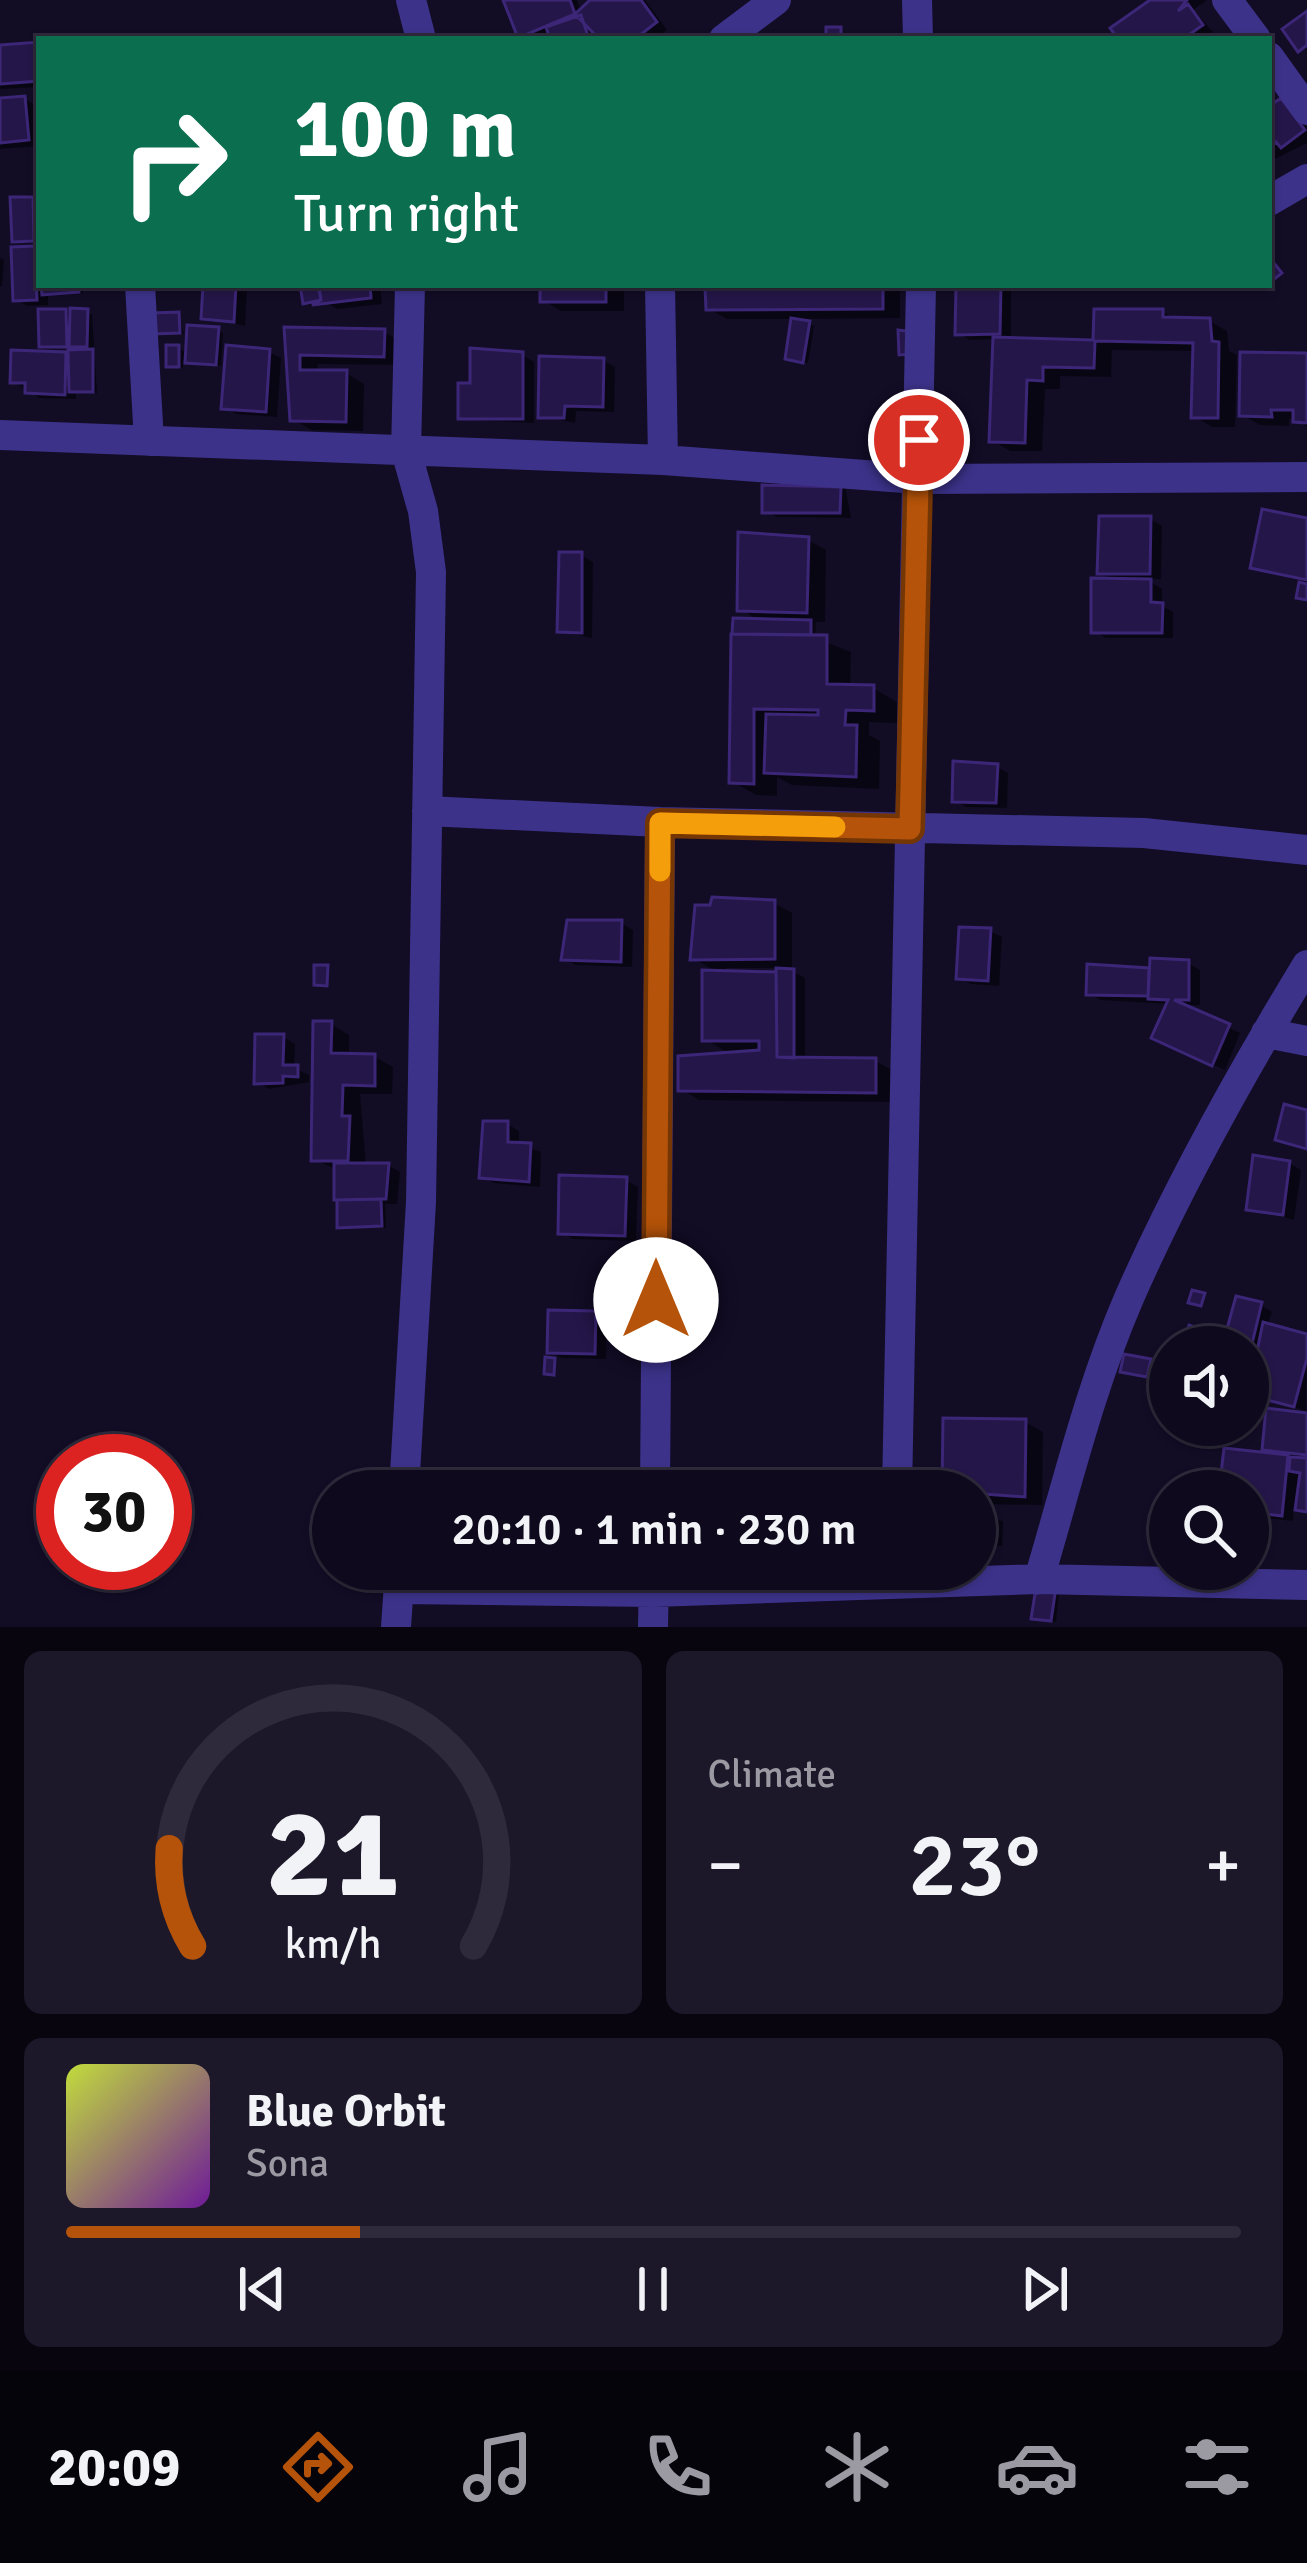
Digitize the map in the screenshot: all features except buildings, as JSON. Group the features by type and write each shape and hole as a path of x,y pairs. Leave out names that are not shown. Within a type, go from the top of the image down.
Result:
{"street":[{"path":"411,0 420,36"},
{"path":"728,36 776,0"},
{"path":"917,0 917,36"},
{"path":"1228,0 1254,36"},
{"path":"1272,62 1307,110"},
{"path":"1272,199 1307,179"},
{"path":"140,288 148,441"},
{"path":"405,1470 421,1202 430,572 422,511 406,452 410,288"},
{"path":"660,288 663,460"},
{"path":"897,1470 920,288"},
{"path":"0,435 663,460 918,479 1307,476"},
{"path":"427,811 660,823 1144,833 1307,850"},
{"path":"655,1470 660,823"},
{"path":"1039,1579 1090,1402 1128,1300 1266,1033 1307,965"},
{"path":"1266,1033 1307,1041"},
{"path":"996,1579 1307,1585"},
{"path":"396,1627 398,1590"},
{"path":"652,1627 654,1590"}],"slow traffic":[{"path":"660,871 660,823 835,827"}],"route":[{"path":"656,1300 660,823 910,829 919,440"}]}
